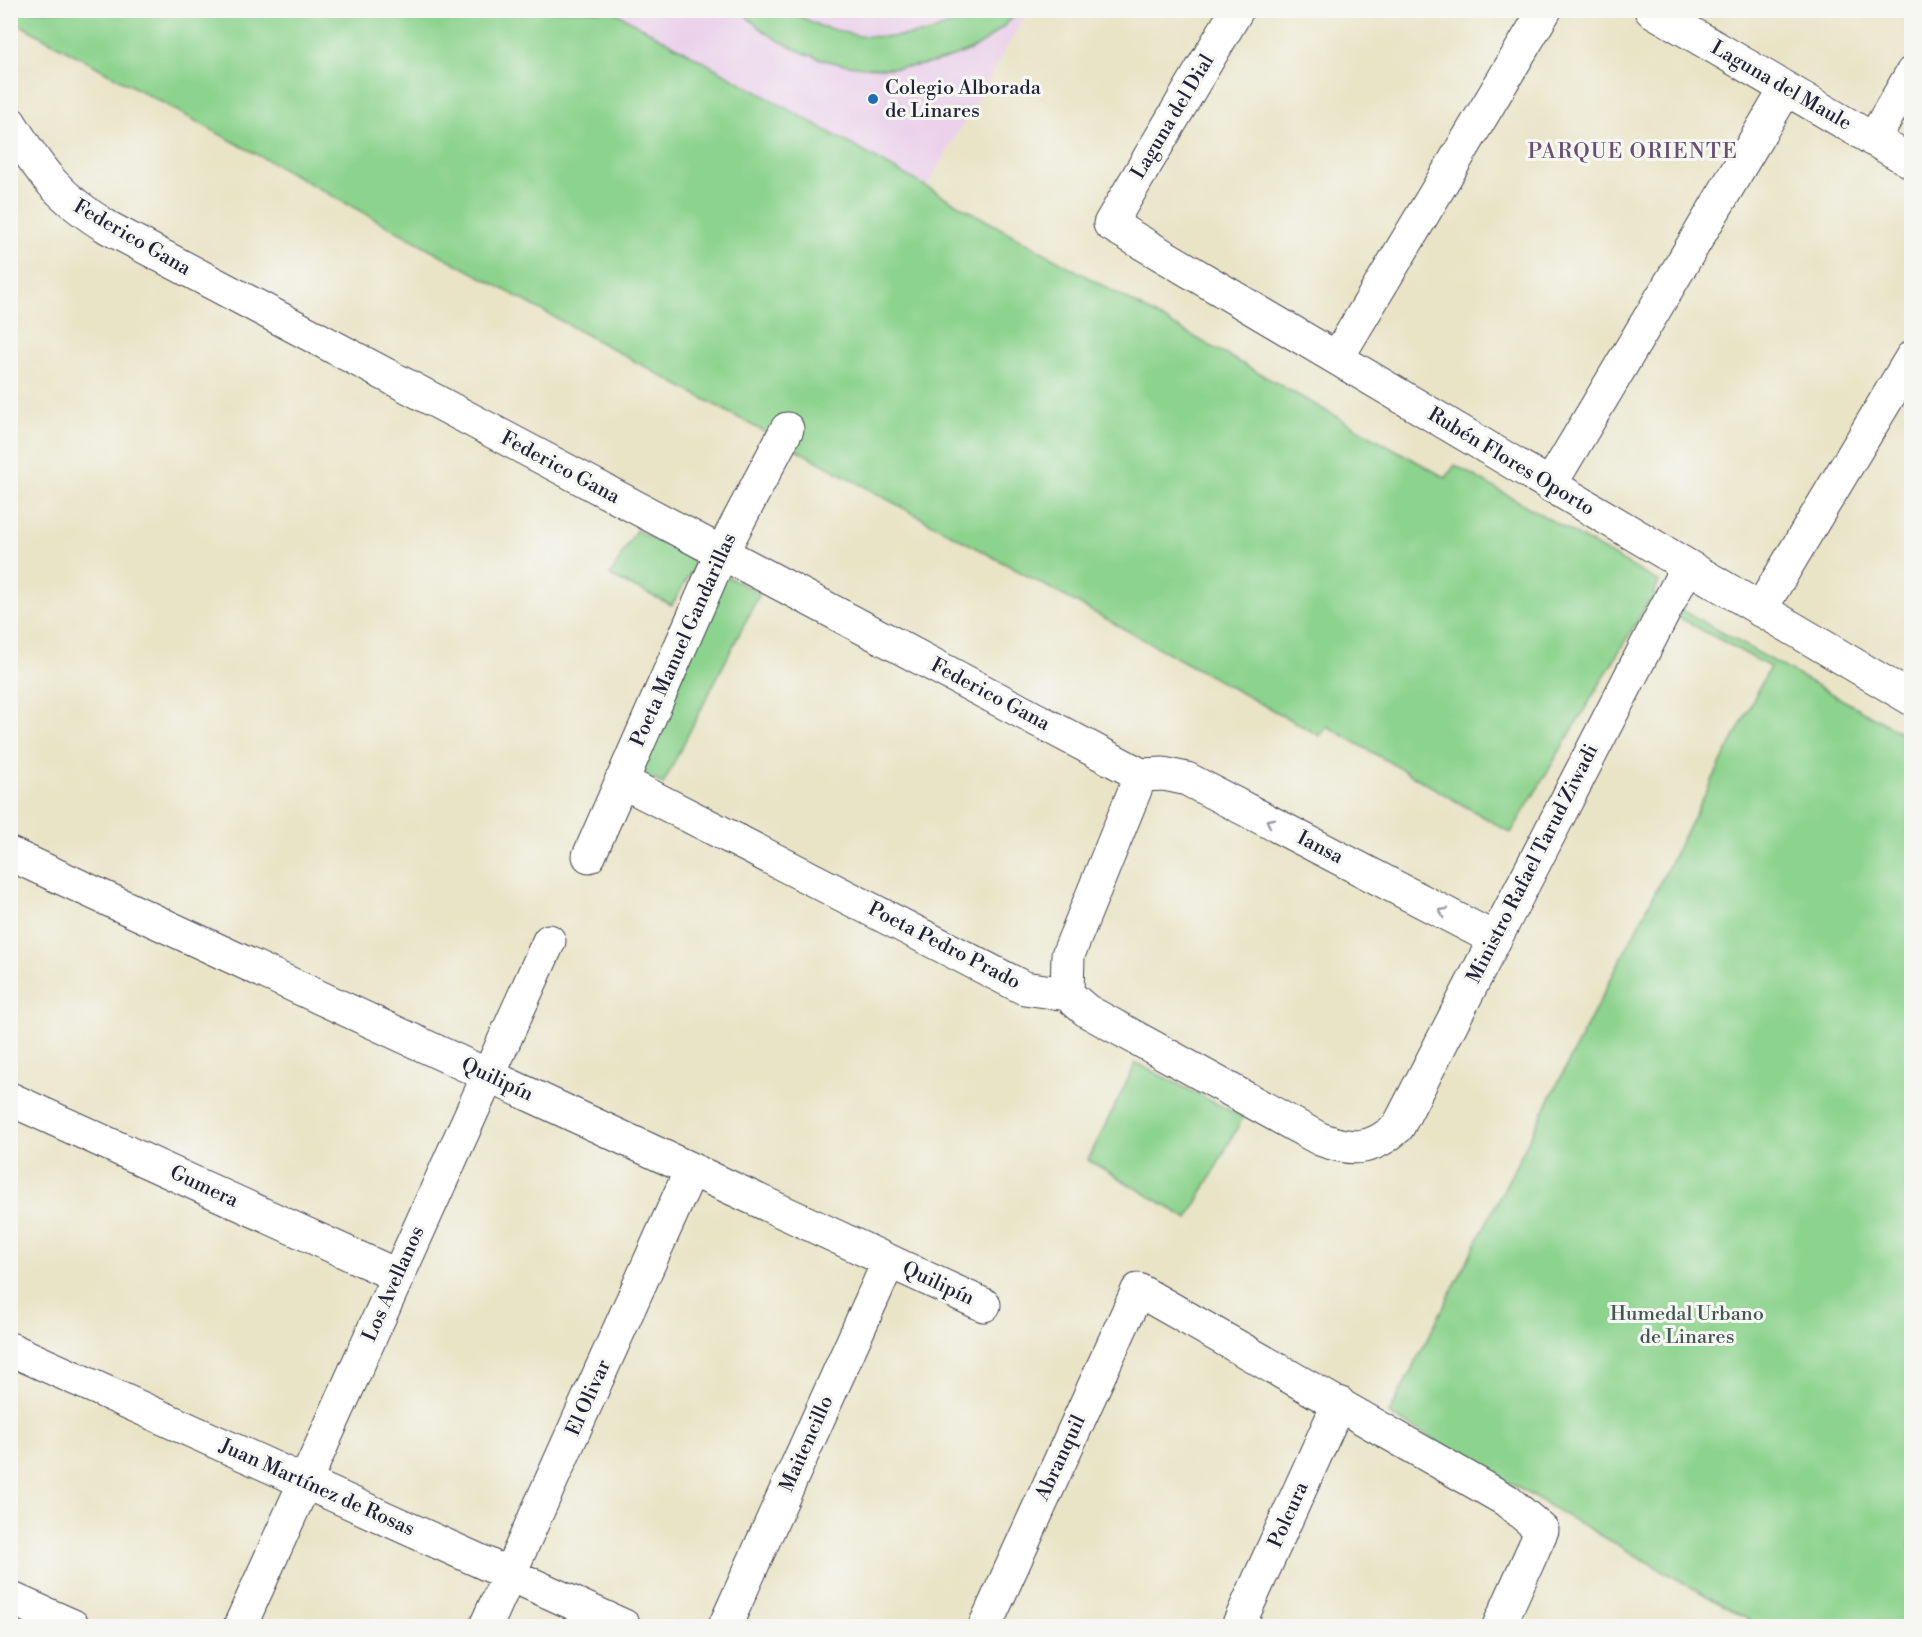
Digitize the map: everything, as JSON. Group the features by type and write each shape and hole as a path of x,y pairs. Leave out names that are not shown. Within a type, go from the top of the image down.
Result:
{"street":[{"name":"Laguna del Dial","path":"1110,224 1237,10"},
{"path":"1337,358 1545,10"},
{"name":"Laguna del Maule","path":"1651,10 1911,162"},
{"path":"1873,140 1911,73"},
{"path":"1550,485 1786,89"},
{"name":"Federico Gana","path":"10,123 54,187 69,202 109,228 1141,775"},
{"name":"Rubén Flores Oporto","path":"1110,224 1911,699"},
{"path":"1760,610 1911,357"},
{"name":"Poeta Manuel Gandarillas","path":"589,856 721,554 787,429"},
{"name":"Ministro Rafael Tarud Ziwadi","path":"1067,994 1087,1011 1320,1139 1346,1149 1383,1140 1398,1127 1687,567"},
{"name":"Iansa","path":"1141,775 1164,774 1187,779 1495,939"},
{"path":"1067,994 1068,955 1141,775"},
{"name":"Poeta Pedro Prado","path":"621,781 1024,988 1067,994"},
{"name":"Quilipín","path":"10,854 984,1305"},
{"name":"Los Avellanos","path":"240,1626 549,941"},
{"name":"Gumera","path":"10,1099 398,1276"},
{"name":"El Olivar","path":"486,1626 691,1170"},
{"name":"Maitencillo","path":"725,1626 890,1261"},
{"name":"Abranquil","path":"984,1626 1138,1290 1339,1403"},
{"name":"Juan Martínez de Rosas","path":"10,1349 624,1626"},
{"path":"1339,1403 1506,1500 1542,1530 1498,1626"},
{"name":"Polcura","path":"1238,1626 1339,1403"},
{"path":"10,1598 73,1626"}],"shaded area":[{"name":"Colegio Alborada de Linares","path":"613,11 1028,11 926,188"}],"green space":[{"name":"Humedal Urbano de Linares","path":"10,11 613,11 1446,478 1455,465 1659,582 1653,594 1911,738 1911,1626 1759,1626 1389,1414 1770,667 1649,601 1511,833 1327,726 1320,736 11,20"},
{"path":"741,11 789,11 820,26 859,36 890,37 928,33 957,22 975,11 1020,11 1003,27 970,50 941,61 911,67 880,68 849,65 819,58 790,47 764,31"},
{"path":"636,530 697,562 672,605 610,576"},
{"path":"724,575 760,593 663,784 640,773"},
{"path":"1136,1063 1243,1117 1188,1219 1088,1160"}],"place":[{"name":"Colegio Alborada de Linares","path":"873,99"}],"district":[{"name":"PARQUE ORIENTE","path":"1633,152"}]}
